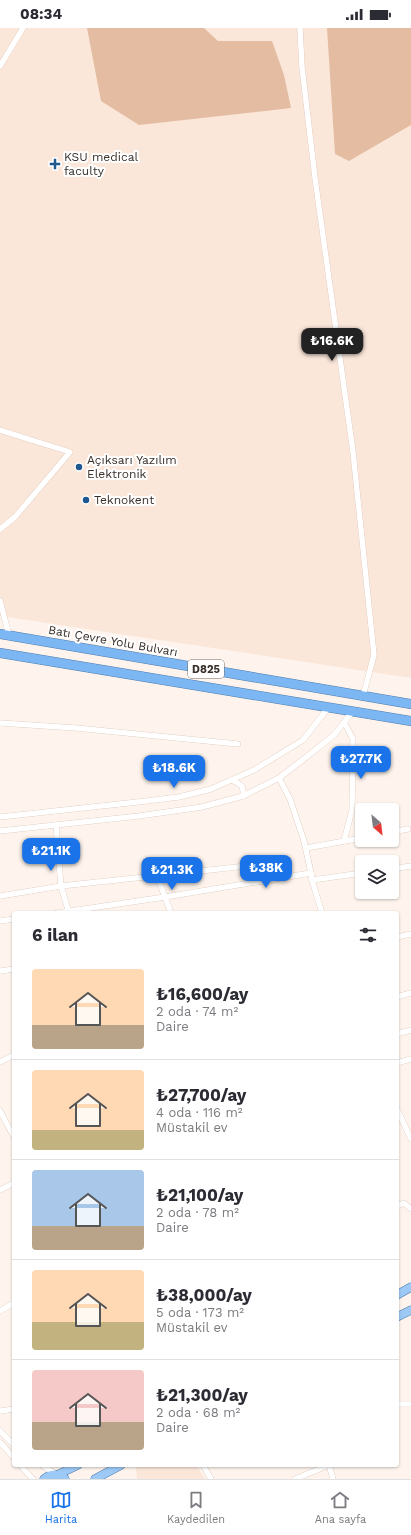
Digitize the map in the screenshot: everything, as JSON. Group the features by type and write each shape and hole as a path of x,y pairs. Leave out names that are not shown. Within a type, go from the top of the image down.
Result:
{"highway":[{"name":"Batı Çevre Yolu Bulvarı","path":"4,634 411,704"},
{"name":"D825","path":"0,654 411,721"}],"main road":[{"path":"399,1294 411,1287"},
{"path":"399,1316 410,1312"},
{"path":"44,1479 51,1475 61,1477 75,1467"},
{"path":"95,1479 117,1467"}],"street":[{"path":"0,66 23,28"},
{"path":"300,28 302,67 313,162 353,452 374,655 363,696"},
{"path":"0,430 70,452 15,517 0,529"},
{"path":"0,601 4,634"},
{"path":"0,817 179,797 211,789 254,770 303,740 328,708"},
{"path":"0,831 202,808 243,796 279,778 334,735 352,712"},
{"path":"344,722 353,739 352,810 344,841"},
{"path":"0,723 76,728 238,744"},
{"path":"279,778 290,799 306,848 312,880 321,911"},
{"path":"231,780 242,786 244,789 243,796"},
{"path":"56,825 61,886 69,911"},
{"path":"399,831 408,829"},
{"path":"306,848 355,839"},
{"path":"0,896 61,886 265,864"},
{"path":"399,868 411,866"},
{"path":"75,911 311,873"},
{"path":"312,880 355,874"},
{"path":"157,876 170,911"},
{"path":"0,921 12,919"},
{"path":"399,937 411,934"},
{"path":"0,970 12,969"},
{"path":"399,996 411,993"},
{"path":"399,1033 411,1030"},
{"path":"0,1062 12,1056"},
{"path":"399,1062 411,1059"},
{"path":"0,1111 12,1133"},
{"path":"399,1113 409,1131 411,1139"},
{"path":"0,1190 12,1184"},
{"path":"399,1205 404,1203 411,1209"},
{"path":"0,1311 12,1303"},
{"path":"399,1404 411,1404"},
{"path":"0,1412 12,1409"},
{"path":"0,1431 12,1443"},
{"path":"0,1442 12,1456"},
{"path":"22,1467 33,1479"},
{"path":"45,1467 61,1477"},
{"path":"204,1467 211,1479"},
{"path":"295,1479 324,1467"},
{"path":"330,1467 333,1479"}],"shaded area":[{"path":"0,28 411,28 411,678 0,616"},
{"path":"87,28 204,28 218,41 272,41 284,75 291,108 139,125 101,101"},
{"path":"327,28 411,28 411,125 349,161 335,154"},
{"path":"197,1467 205,1479 137,1479 136,1468"}],"place":[{"name":"KSU medical faculty","path":"55,164"},
{"name":"Açıksarı Yazılım Elektronik","path":"79,467"},
{"name":"Teknokent","path":"86,500"}]}
